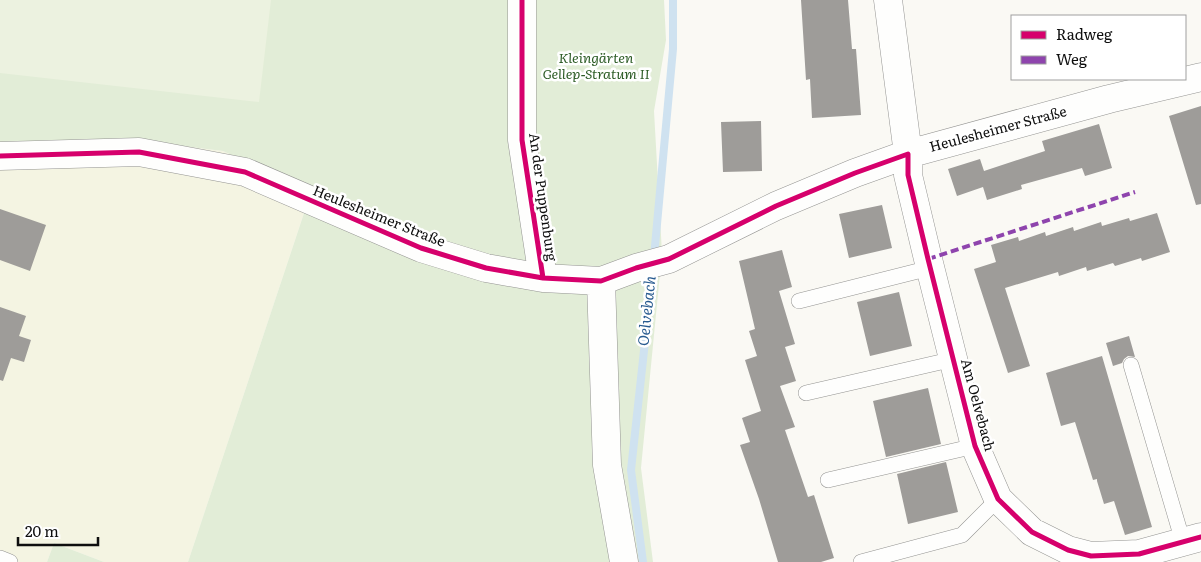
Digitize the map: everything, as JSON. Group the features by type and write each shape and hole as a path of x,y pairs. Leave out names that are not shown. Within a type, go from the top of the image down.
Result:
{"street":[{"name":"An der Puppenburg","path":"522,0 522,140 543,278"},
{"name":"Am Oelvebach","path":"888,0 908,154 908,174 975,446 998,499 1032,532 1066,556 1139,554 1192,539"},
{"name":"Heulesheimer Straße","path":"0,156 139,152 245,172 421,248 486,268 543,278 601,281 636,268 669,259 776,206 855,173 908,154 1108,99 1201,77"},
{"path":"601,281 607,465 624,562"}],"lane":[{"path":"799,301 930,268"},
{"name":"Am Oelvebach","path":"806,393 954,359"},
{"name":"Am Oelvebach","path":"1131,365 1192,539"},
{"name":"Am Oelvebach","path":"828,480 975,446"},
{"path":"861,562 962,535 998,499"},
{"path":"0,558 10,562"}],"green space":[{"name":"Kleingärten Gellep-Stratum II","path":"0,0 664,0 666,40 654,111 662,253 641,468 653,562 188,562 311,192 223,151 133,140 0,145"},
{"path":"0,0 271,0 259,102 0,73"},
{"path":"133,140 223,151 311,192 188,562 104,562 54,543 47,562 0,562 0,145"},
{"path":"54,543 104,562 47,562"}],"building":[{"path":"801,0 848,0 852,49 856,49 861,115 812,118 810,79 806,80"},
{"path":"1201,106 1201,204 1196,205 1169,116"},
{"path":"761,121 762,171 723,172 721,122"},
{"path":"1099,124 1112,168 1085,176 1082,168 1021,185 1022,189 987,200 983,187 957,196 948,169 980,159 984,171 1045,151 1042,141"},
{"path":"882,205 892,248 849,258 839,214"},
{"path":"0,209 46,225 30,271 0,260"},
{"path":"1157,213 1170,252 1142,261 1141,258 1115,266 1113,263 1087,271 1086,267 1059,276 1058,272 1005,288 1030,366 1008,373 974,269 996,262 991,245 1018,237 1019,241 1045,232 1046,236 1073,227 1074,231 1101,222 1102,226 1129,218 1130,221"},
{"path":"782,250 792,287 779,291 795,344 785,347 796,381 780,386 795,427 785,430 808,497 814,495 834,558 821,562 778,562 740,445 750,442 742,418 761,411 745,360 757,356 749,331 755,329 739,261"},
{"path":"899,292 912,346 870,356 857,302"},
{"path":"0,307 26,316 19,336 31,340 24,362 11,358 3,381 0,380"},
{"path":"1129,336 1135,357 1128,356 1122,363 1113,366 1106,343"},
{"path":"1102,356 1152,527 1125,535 1114,501 1104,504 1097,479 1093,480 1075,422 1061,426 1046,373"},
{"path":"928,388 941,444 886,457 873,401"},
{"path":"946,462 958,512 908,524 897,474"}],"waterway":[{"name":"Oelvebach","path":"654,257 673,49 673,0"},
{"name":"Oelvebach","path":"643,562 631,470 653,268"}],"marked path":[{"path":"928,259 1135,192"}],"cycle path":[{"path":"522,0 522,140 543,278"},
{"path":"0,156 139,152 245,172 421,248 486,268 543,278 601,281 636,268 669,259 776,206 855,173 908,154 908,175 975,446 998,499 1032,532 1068,550 1091,556 1139,554 1201,537"}]}
